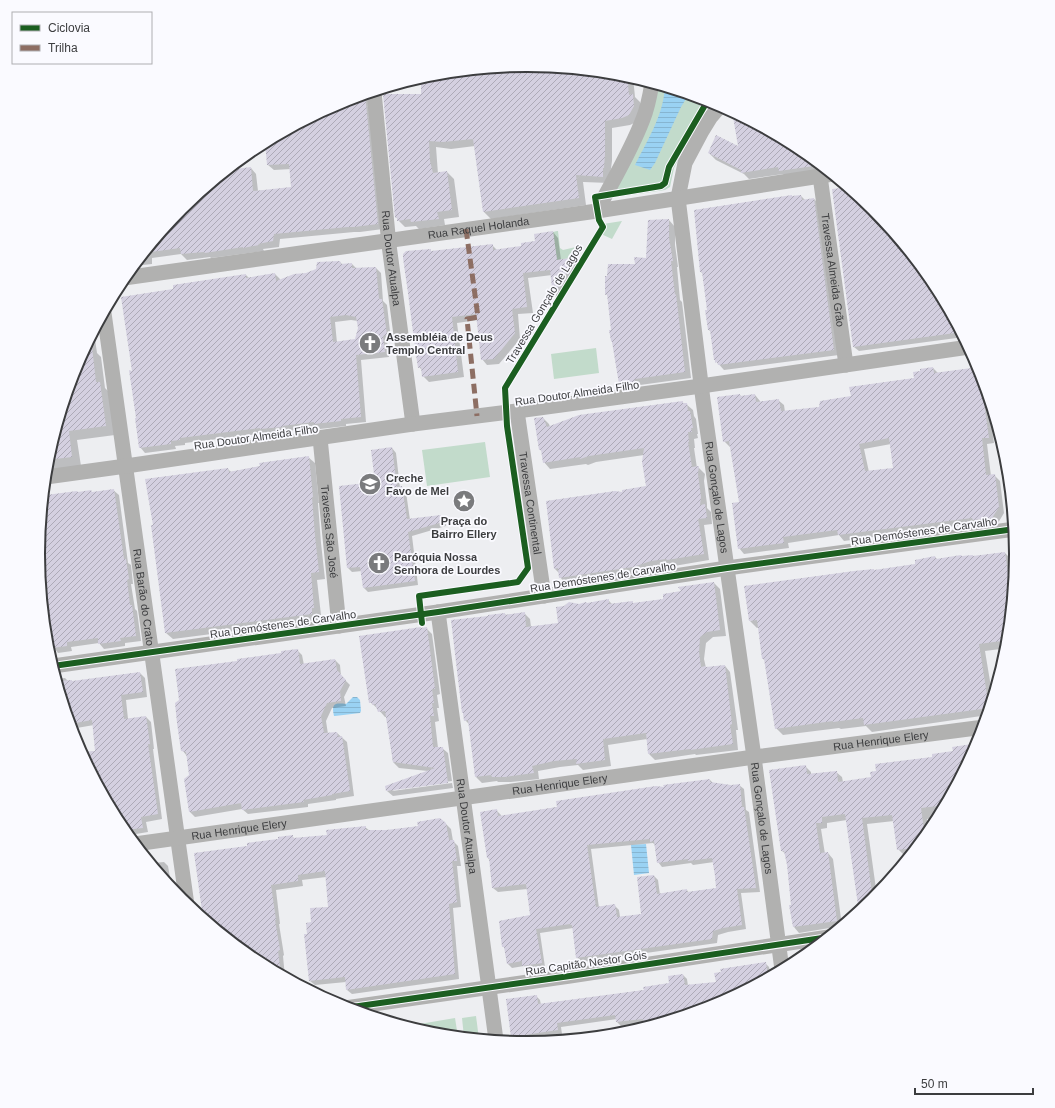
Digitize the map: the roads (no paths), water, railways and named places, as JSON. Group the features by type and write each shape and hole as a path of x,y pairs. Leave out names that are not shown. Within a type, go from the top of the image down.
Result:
{"street":[{"path":"597,211 637,135 644,118 651,88"},
{"name":"Rua Doutor Atualpa","path":"374,96 388,240 412,424"},
{"name":"Rua Gonçalo de Lagos","path":"717,110 706,124 684,163 678,198 701,386 754,757 781,964"},
{"name":"Rua Raquel Holanda","path":"133,277 597,211 826,175"},
{"name":"Travessa Almeida Grão","path":"826,175 846,365"},
{"name":"Rua Barão do Crato","path":"105,322 186,895"},
{"name":"Rua Doutor Almeida Filho","path":"51,476 412,424 701,386 963,348"},
{"name":"Travessa Continental","path":"517,411 544,596"},
{"name":"Travessa São José","path":"320,438 338,626"},
{"name":"Rua Demóstenes de Carvalho","path":"58,665 438,612 727,568 1009,530"},
{"name":"Rua Doutor Atualpa","path":"438,612 495,1035"},
{"name":"Rua Henrique Elery","path":"141,843 463,797 977,728"},
{"name":"Rua Capitão Nestor Góis","path":"361,1007 819,938"}],"water":[{"path":"665,92 686,98 655,163 650,170 635,165 650,137 664,98"},
{"path":"353,697 357,697 360,700 360,713 334,716 333,708 335,705 346,704"},
{"path":"646,844 649,873 634,875 631,845"}],"place":[{"name":"Assembléia de Deus Templo Central","path":"370,343"},
{"name":"Creche Favo de Mel","path":"370,484"},
{"name":"Praça do Bairro Ellery","path":"464,501"},
{"name":"Paróquia Nossa Senhora de Lourdes","path":"379,563"}]}
